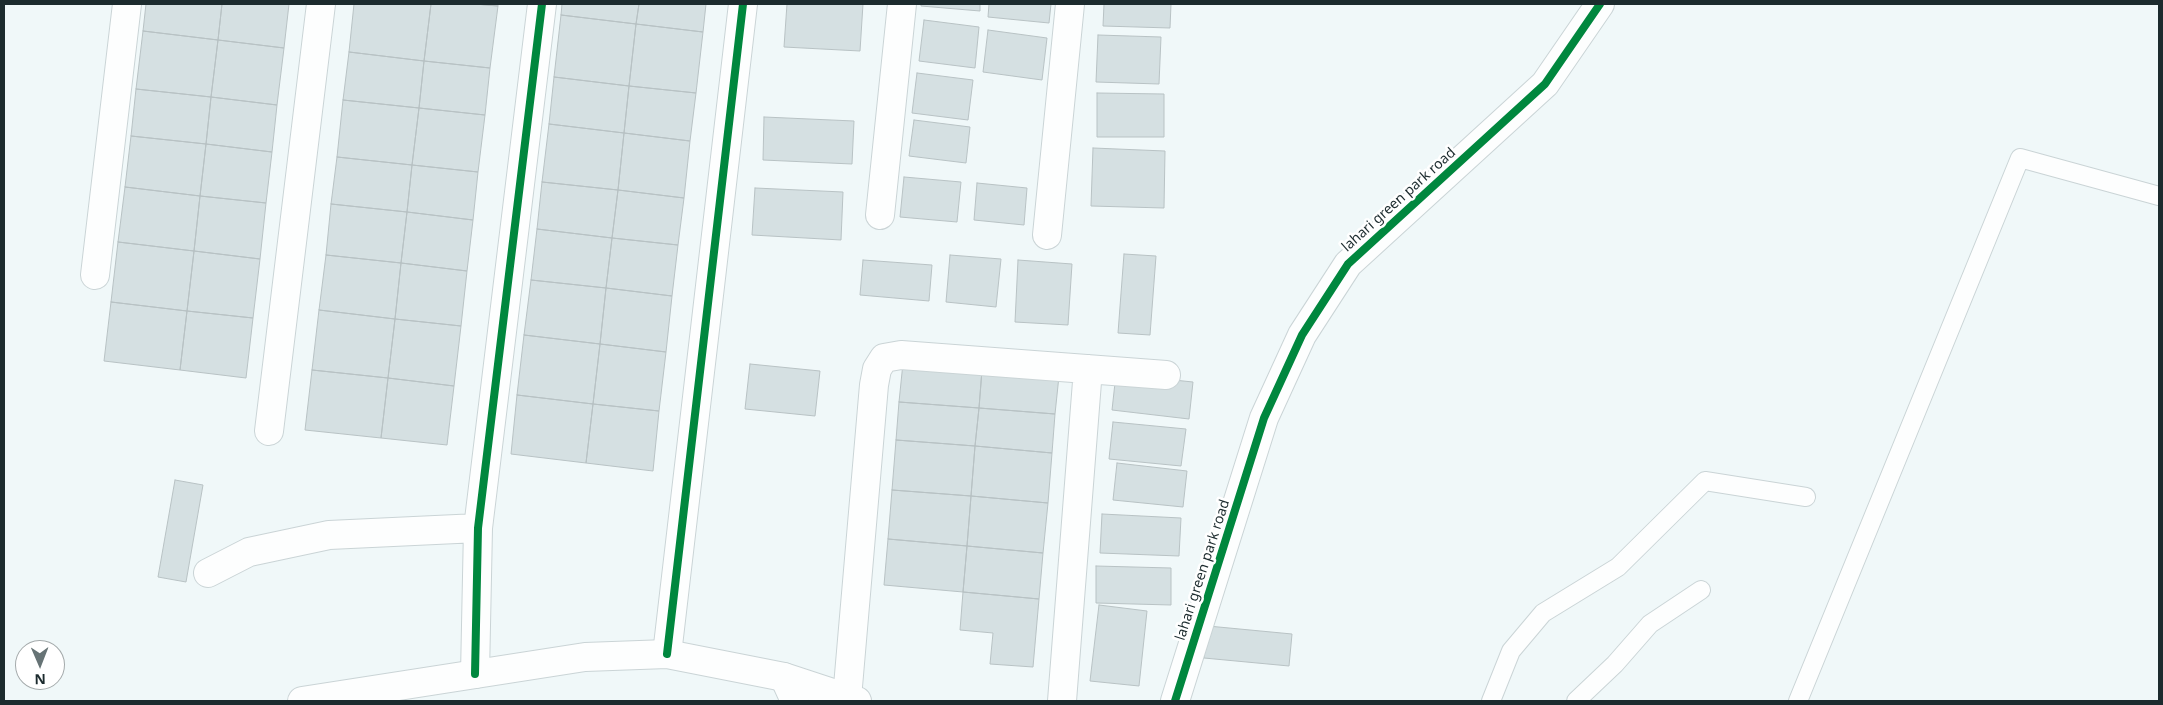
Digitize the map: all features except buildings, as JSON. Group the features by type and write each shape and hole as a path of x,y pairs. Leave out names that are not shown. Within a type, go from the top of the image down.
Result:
{"street":[{"path":"95,275 128,4"},
{"path":"269,431 321,4"},
{"path":"476,674 478,528 542,4"},
{"path":"668,654 743,4"},
{"path":"880,215 902,4"},
{"path":"1047,235 1070,4"},
{"name":"lahari green park road","path":"1175,701 1264,418 1302,335 1348,264 1545,84 1569,53 1600,4"},
{"path":"302,701 585,657 668,654 784,676 852,699 874,385 877,369 884,358 901,355 1166,375"},
{"path":"1062,701 1088,369"},
{"path":"208,573 249,552 329,535 478,528"},
{"path":"784,676 795,701"}],"lane":[{"path":"1798,701 2020,158 2159,196"},
{"path":"1491,701 1511,651 1543,613 1618,567 1705,481 1806,497"},
{"path":"1576,701 1615,664 1650,624 1702,590"}],"cycle path":[{"path":"475,674 478,528 542,4"},
{"path":"667,654 743,4"},
{"path":"1175,701 1264,418 1302,335 1348,264 1545,84 1600,4"}]}
